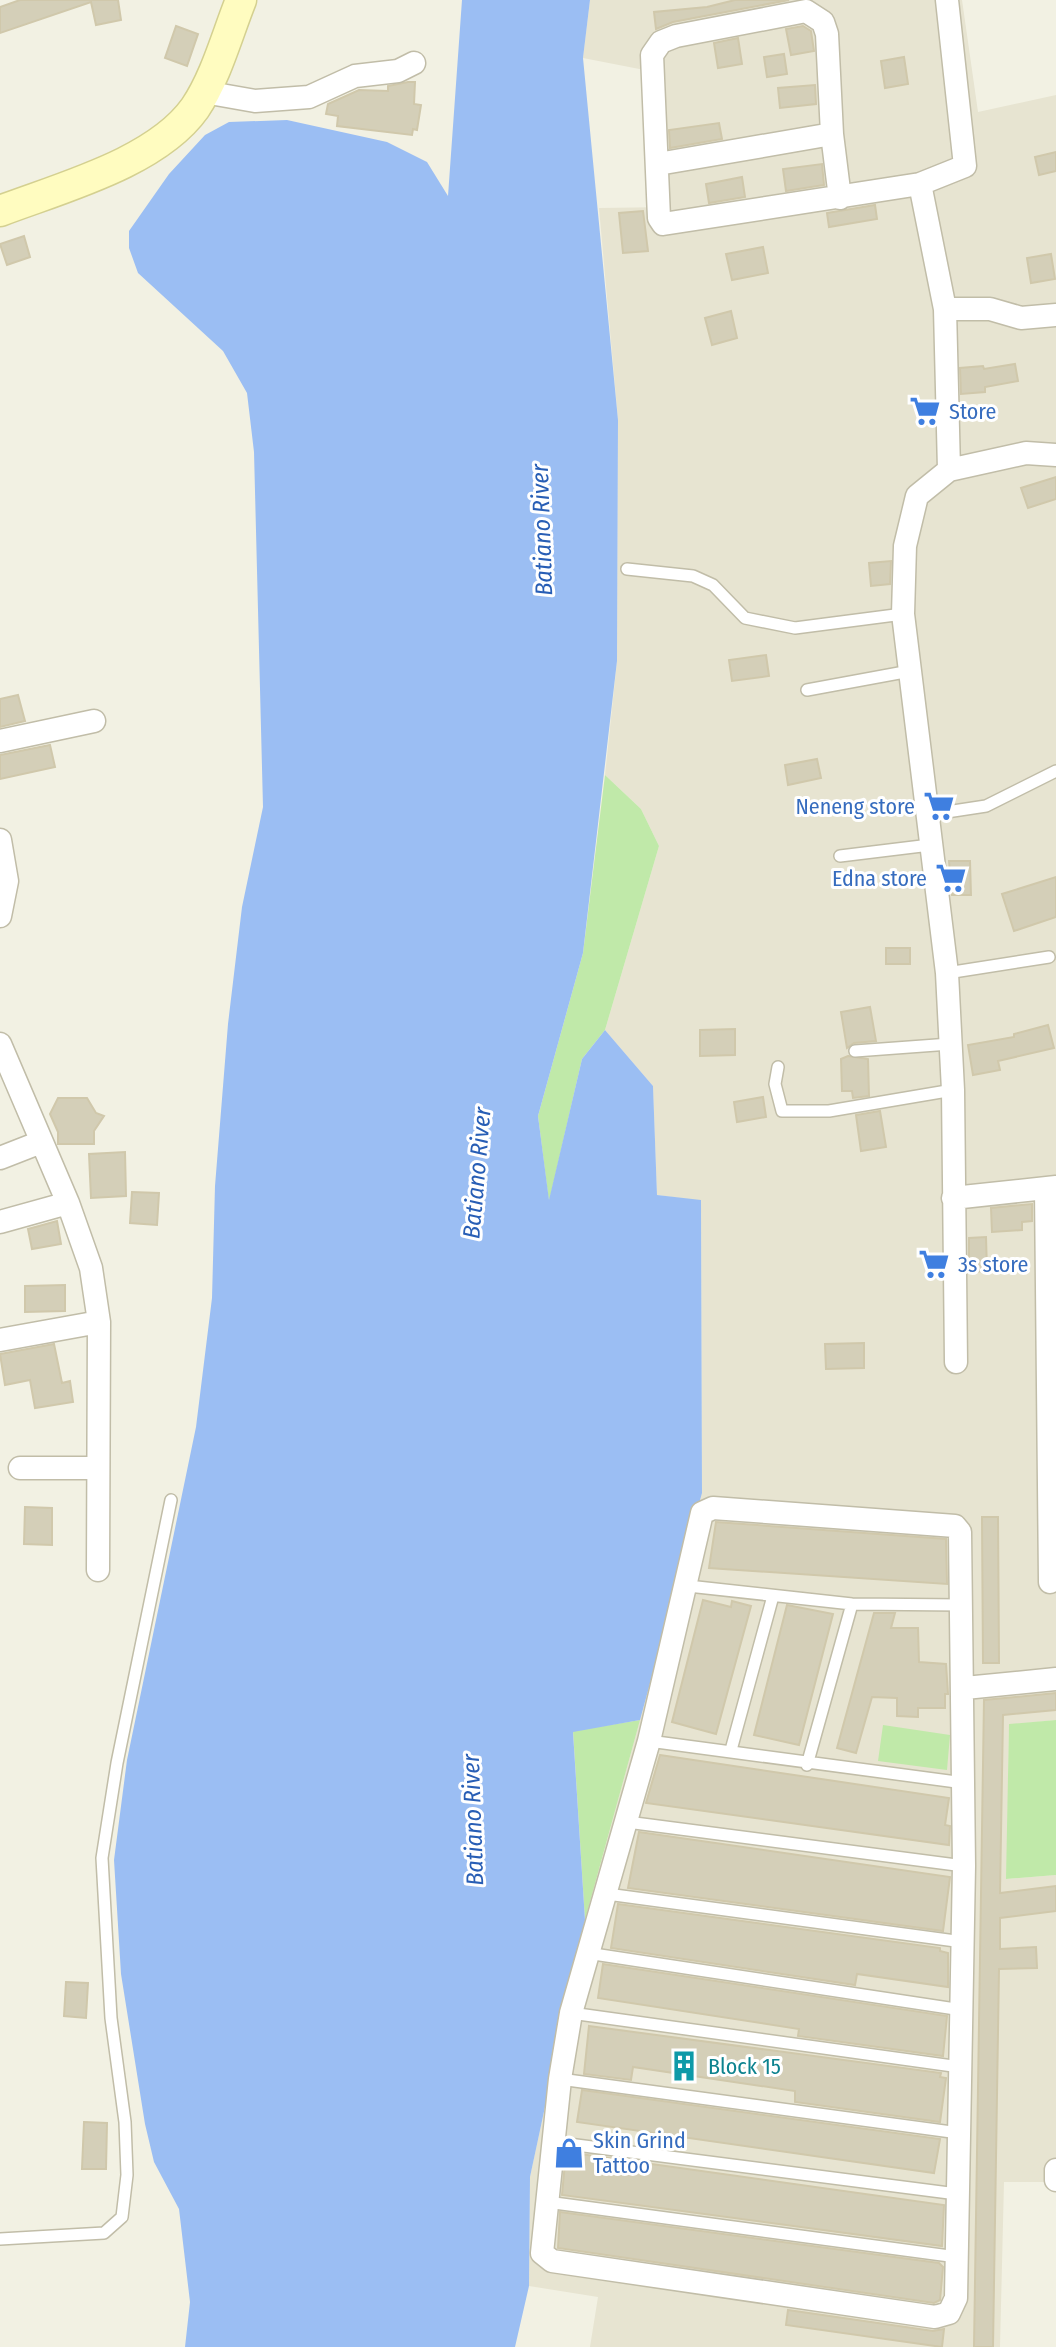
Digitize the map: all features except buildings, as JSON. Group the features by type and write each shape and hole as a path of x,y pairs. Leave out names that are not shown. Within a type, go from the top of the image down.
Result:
{"street":[{"path":"0,211 109,170 158,142 182,123 204,92 241,0"},
{"path":"840,198 832,134 827,34 823,22 806,11 661,42 652,55 659,218 666,225 840,198 920,184 965,166 947,0"},
{"path":"204,92 255,101 309,97 355,76 398,71 414,63"},
{"path":"658,164 832,134"},
{"path":"920,184 945,309 949,470"},
{"path":"945,309 990,309 1021,318 1056,315"},
{"path":"956,1362 953,1090 947,973 903,614 905,546 917,496 949,470 1026,453 1056,455"},
{"path":"0,741 94,721"},
{"path":"0,840 7,881 0,916"},
{"path":"0,1044 68,1203 91,1268 99,1322 98,1570"},
{"path":"0,1158 41,1142"},
{"path":"953,1198 1051,1188 1050,1582"},
{"path":"0,1222 68,1203"},
{"path":"0,1340 99,1322"},
{"path":"20,1468 98,1468"},
{"path":"706,1509 955,1526 962,1540 964,1942 956,2298 949,2313 935,2317 552,2261 542,2253 560,2079 571,2013 586,1953 607,1894 627,1822 688,1586 702,1513 706,1509"},
{"path":"965,1688 1056,1679"},
{"path":"1056,2170 1056,2180"}],"lane":[{"path":"627,569 693,576 713,585 745,618 778,627 795,628 903,614"},
{"path":"807,690 910,671"},
{"path":"927,815 986,806 1056,771"},
{"path":"840,856 930,845"},
{"path":"947,973 1049,957"},
{"path":"855,1051 950,1044"},
{"path":"778,1067 775,1084 782,1111 829,1111 953,1090"},
{"path":"0,2239 104,2233 116,2226 126,2204 125,2122 111,2018 102,1858 117,1763 171,1500"},
{"path":"688,1586 852,1604 962,1605"},
{"path":"731,1750 773,1596"},
{"path":"807,1765 852,1604"},
{"path":"649,1741 731,1750 807,1765 964,1783"},
{"path":"627,1822 964,1866"},
{"path":"607,1894 964,1942"},
{"path":"586,1953 962,2010"},
{"path":"571,2013 960,2067"},
{"path":"560,2079 959,2133"},
{"path":"553,2142 957,2194"},
{"path":"547,2202 957,2257"}],"shaded area":[{"path":"590,0 962,0 978,112 1056,95 1056,1720 1009,1725 1007,1879 1056,1875 1056,2182 1004,2182 1000,2347 590,2347 598,2297 529,2286 530,2177 585,1920 702,1493 701,1201 657,1195 653,1086 605,1030 659,846 641,809 605,775 617,661 618,420 599,208 670,207 665,74 583,58"}],"green space":[{"path":"605,775 641,809 659,846 605,1030 582,1059 549,1202 538,1116 583,953"},
{"path":"640,1720 585,1920 573,1731"},
{"path":"1056,1720 1056,1875 1006,1879 1009,1724"},
{"path":"883,1725 950,1735 947,1770 878,1761"}],"water":[{"name":"Batiano River","path":"462,0 590,0 583,58 618,420 617,661 583,953 538,1116 549,1200 582,1059 605,1030 653,1086 657,1195 701,1200 702,1493 640,1720 573,1732 585,1920 530,2177 529,2286 515,2347 185,2347 190,2302 179,2209 154,2162 145,2124 121,1974 114,1860 127,1760 196,1427 212,1298 215,1186 228,1024 242,907 263,807 254,452 247,393 223,351 138,273 129,248 129,231 169,174 205,135 229,122 287,120 387,142 427,162 448,196"}],"place":[{"name":"Store","path":"925,411"},
{"name":"Neneng store","path":"939,806"},
{"name":"Edna store","path":"951,878"},
{"name":"3s store","path":"934,1264"},
{"name":"Block 15","path":"684,2066"},
{"name":"Skin Grind Tattoo","path":"569,2153"}]}
